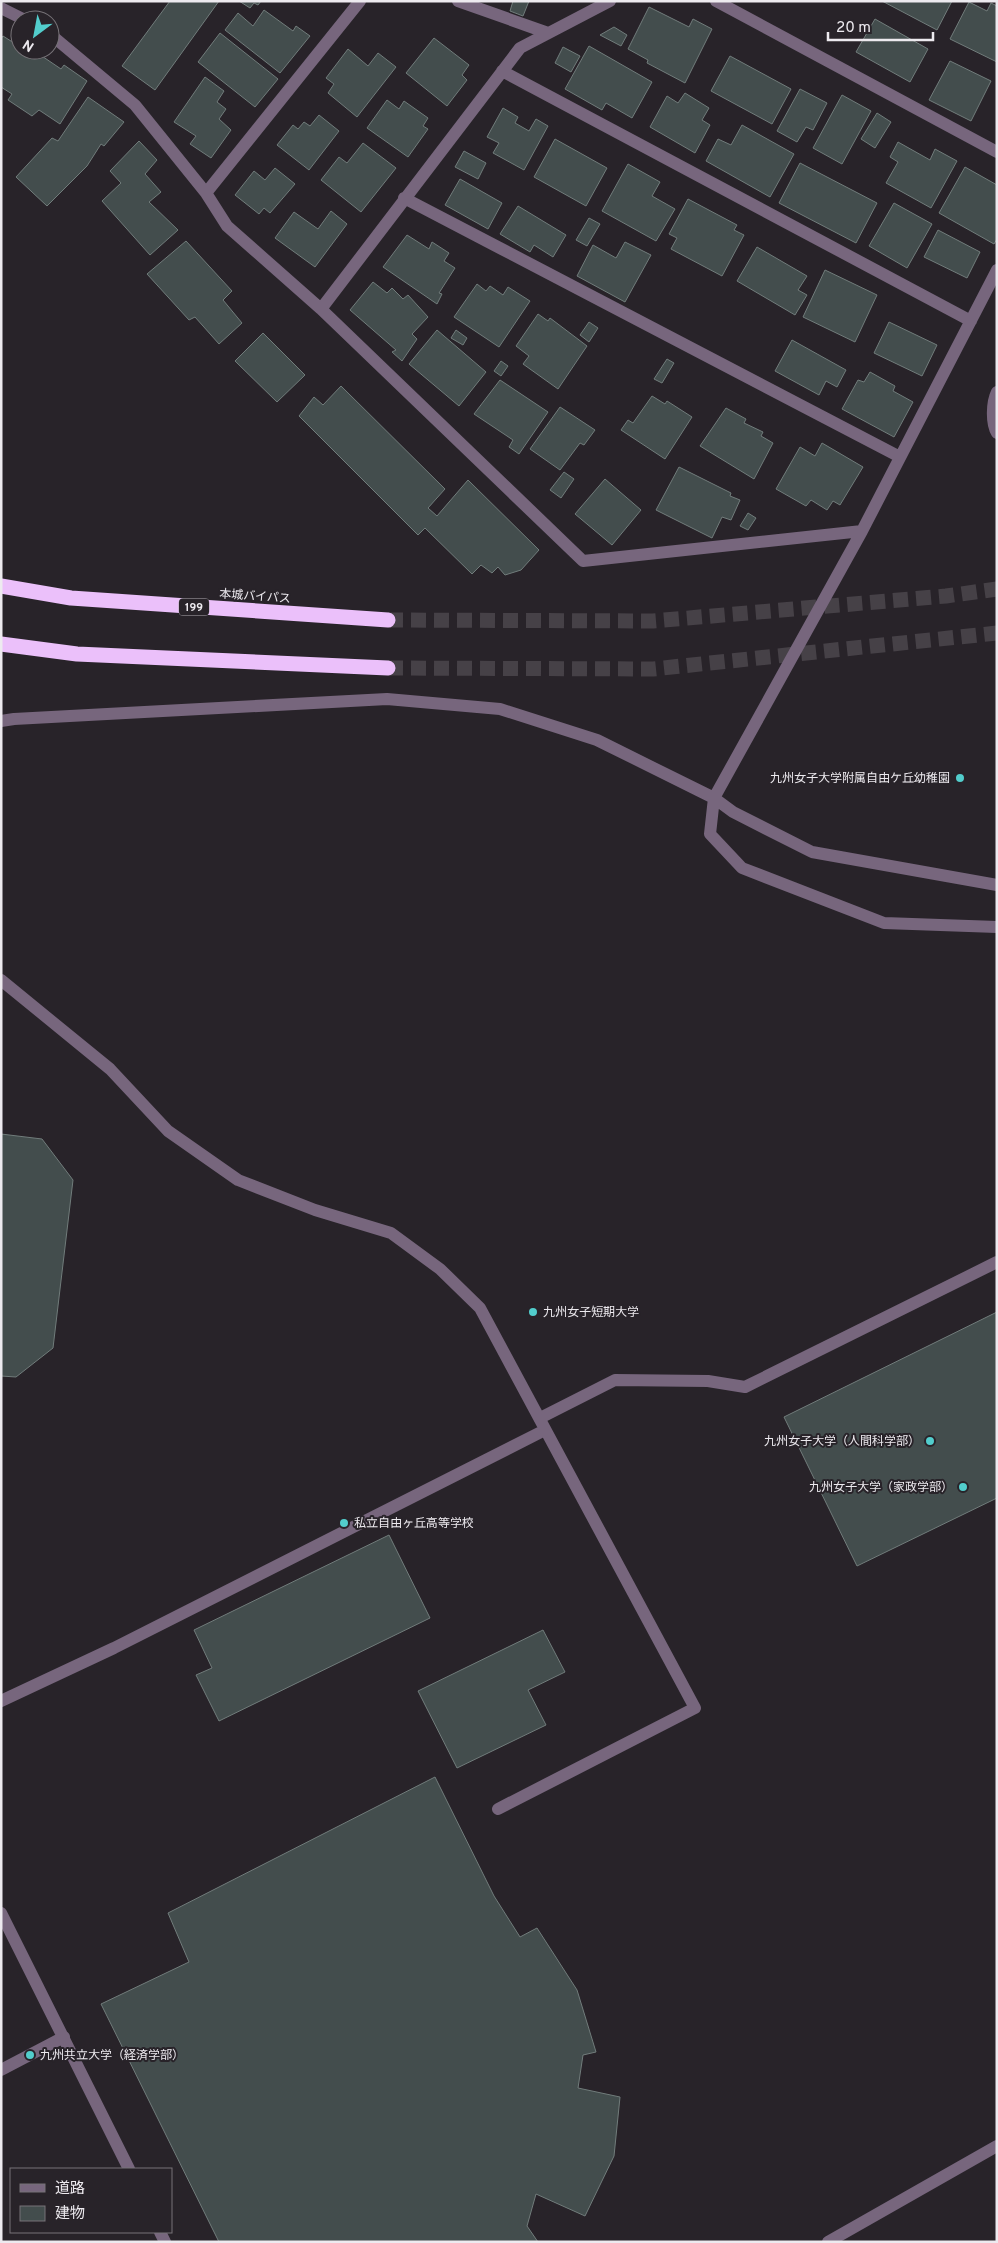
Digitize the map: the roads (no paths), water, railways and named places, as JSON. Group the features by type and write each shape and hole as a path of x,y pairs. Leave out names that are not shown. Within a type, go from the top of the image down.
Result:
{"highway":[{"name":"本城バイパス","path":"1,586 71,598 388,620"},
{"path":"1,644 77,654 388,668"}],"street":[{"path":"206,193 360,1"},
{"path":"458,1 548,33"},
{"path":"321,309 520,48 610,1"},
{"path":"716,1 997,152"},
{"path":"60,42 135,104 206,193 227,226 321,309 583,560 862,531"},
{"path":"502,71 971,321"},
{"path":"404,198 900,457"},
{"path":"997,270 862,531 714,798 710,834 742,868 884,923 997,926"},
{"path":"997,392 994,397 994,428 997,433"},
{"path":"1,721 24,718 387,699 500,709 597,740 714,798 732,812 812,852 997,885"},
{"path":"1,980 110,1069 168,1131 238,1180 315,1210 391,1233 440,1270 480,1308 695,1708 498,1808"},
{"path":"540,1418 615,1380 708,1381 745,1387 997,1262"},
{"path":"1,1701 114,1648 545,1430"},
{"path":"1,1913 129,2168"},
{"path":"1,2070 64,2037"},
{"path":"828,2242 997,2146"}],"tunnel":[{"path":"388,620 653,621 946,596 997,589"},
{"path":"388,668 653,669 997,633"}],"place":[{"name":"九州女子大学附属自由ケ丘幼稚園","path":"960,778"},
{"name":"九州女子短期大学","path":"533,1312"},
{"name":"九州女子大学（人間科学部）","path":"930,1441"},
{"name":"九州女子大学（家政学部）","path":"963,1487"},
{"name":"私立自由ヶ丘高等学校","path":"344,1523"},
{"name":"九州共立大学（経済学部）","path":"30,2055"}]}
